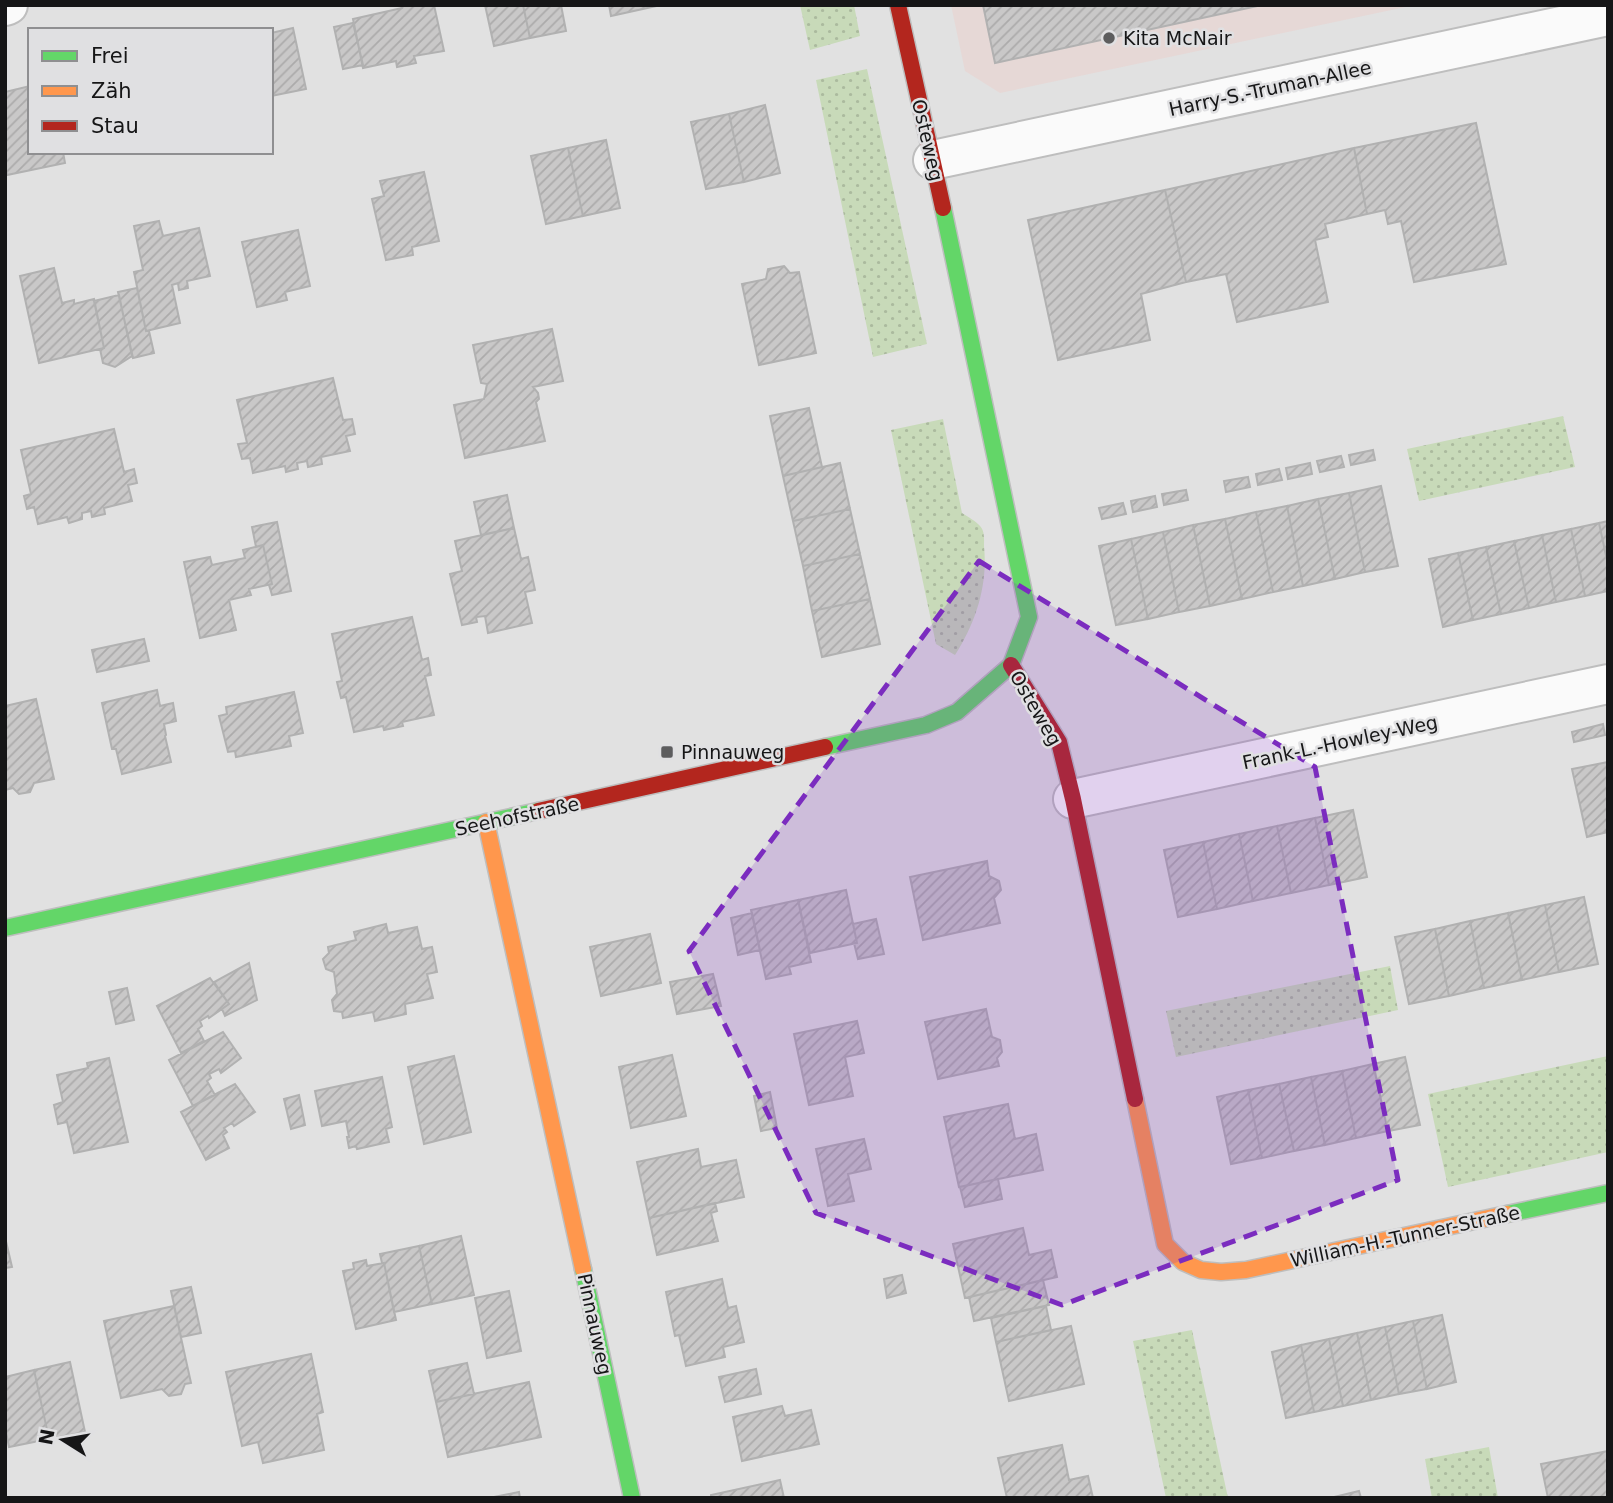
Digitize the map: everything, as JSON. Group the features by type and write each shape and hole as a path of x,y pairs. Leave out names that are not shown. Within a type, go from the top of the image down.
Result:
{"street":[{"name":"Osteweg","path":"898,5 1029,617 1011,665 1059,742 1165,1244 1178,1259 1202,1270"},
{"name":"Harry-S.-Truman-Allee","path":"933,160 1608,16"},
{"name":"Seehofstraße","path":"5,928 926,726 957,712 1011,665"},
{"name":"Frank-L.-Howley-Weg","path":"1073,799 1608,684"},
{"name":"Pinnauweg","path":"486,822 632,1498"},
{"name":"William-H.-Tunner-Straße","path":"1202,1270 1246,1270 1608,1193"}],"highlighted area":[{"path":"979,561 1315,767 1398,1180 1062,1305 816,1213 689,951"}],"shaded area":[{"name":"Kita McNair","path":"951,5 1415,5 1000,93 965,71"}],"green space":[{"path":"800,5 854,5 860,36 810,50"},
{"path":"867,69 927,344 873,357 816,80"},
{"path":"1563,416 1575,467 1419,501 1407,449"},
{"path":"943,419 962,513 980,526 984,538 984,575 979,603 969,630 955,655 936,644 891,430"},
{"path":"1390,966 1398,1010 1176,1057 1166,1011"},
{"path":"1608,1056 1608,1152 1448,1187 1428,1094"},
{"path":"1192,1330 1228,1498 1166,1498 1133,1341"},
{"path":"1489,1447 1498,1498 1432,1498 1425,1459"}],"building":[{"path":"401,5 434,5 444,51 414,56 416,63 397,67 396,61 363,68 353,19 402,8"},
{"path":"485,5 523,5 530,38 494,46"},
{"path":"523,5 561,5 566,31 530,38"},
{"path":"609,5 661,5 611,16"},
{"path":"983,5 1262,5 995,63"},
{"path":"353,23 363,65 343,69 334,27"},
{"path":"293,28 306,89 273,96 273,33"},
{"path":"28,86 28,154 63,154 65,163 7,175 5,92"},
{"path":"765,105 780,173 744,182 729,114"},
{"path":"729,114 744,182 706,189 691,122"},
{"path":"1476,123 1506,264 1414,282 1401,221 1388,224 1385,210 1367,214 1354,148"},
{"path":"606,140 620,208 583,216 568,148"},
{"path":"568,148 583,216 546,224 531,156"},
{"path":"1354,148 1367,214 1325,224 1328,237 1315,240 1328,302 1237,322 1226,274 1186,282 1165,190"},
{"path":"424,172 439,241 412,247 413,255 386,260 372,199 384,196 380,181"},
{"path":"1165,190 1186,282 1141,294 1150,340 1058,360 1028,220"},
{"path":"159,221 163,236 199,228 210,276 187,281 188,288 179,290 178,283 172,285 180,323 146,331 134,272 143,270 134,226"},
{"path":"298,230 310,286 285,292 287,300 257,307 242,242"},
{"path":"784,266 790,273 799,272 816,353 759,365 742,284 766,279 768,269"},
{"path":"54,268 62,303 74,300 74,304 94,299 104,348 39,363 20,276"},
{"path":"137,288 146,331 149,331 154,353 133,358 118,292"},
{"path":"119,295 132,356 115,367 103,363 100,349 104,348 94,301"},
{"path":"552,329 563,381 533,387 538,393 539,399 536,402 545,441 465,458 454,405 484,399 487,384 481,383 473,345"},
{"path":"333,378 343,420 352,419 355,434 346,436 350,451 321,457 322,464 308,467 307,461 297,463 298,469 286,472 285,466 253,473 250,458 242,459 238,444 247,443 237,400"},
{"path":"809,408 822,467 783,476 770,416"},
{"path":"114,429 124,472 134,469 137,483 128,485 132,501 104,508 105,514 92,517 91,511 82,513 82,519 69,523 67,517 38,524 34,507 27,509 24,496 31,494 21,450"},
{"path":"1373,450 1375,460 1351,465 1349,455"},
{"path":"1341,456 1344,467 1320,472 1317,461"},
{"path":"840,463 850,509 793,521 783,476"},
{"path":"1310,463 1312,474 1288,479 1286,468"},
{"path":"1279,469 1282,480 1258,485 1256,474"},
{"path":"1248,477 1250,487 1226,492 1224,481"},
{"path":"1381,486 1398,566 1365,572 1349,493"},
{"path":"1186,490 1188,500 1164,505 1162,494"},
{"path":"1349,493 1365,572 1335,579 1318,499"},
{"path":"507,495 514,528 481,535 474,502"},
{"path":"1155,496 1157,507 1133,512 1131,501"},
{"path":"1318,499 1335,579 1303,586 1287,506"},
{"path":"1123,503 1126,514 1102,519 1099,508"},
{"path":"1287,506 1303,586 1273,592 1256,512"},
{"path":"850,509 860,554 803,566 793,521"},
{"path":"1256,512 1273,592 1242,599 1225,519"},
{"path":"1225,519 1242,599 1210,606 1193,525"},
{"path":"1608,521 1608,565 1599,523"},
{"path":"277,522 291,591 272,595 263,545 256,547 252,527"},
{"path":"1599,523 1608,565 1608,591 1585,596 1571,529"},
{"path":"1193,525 1210,606 1179,612 1163,532"},
{"path":"514,528 521,559 528,557 535,590 525,592 532,623 488,633 485,616 476,617 477,622 462,625 450,574 462,571 455,541"},
{"path":"1571,529 1585,596 1556,602 1542,535"},
{"path":"1163,532 1179,612 1148,619 1131,539"},
{"path":"1542,535 1556,602 1529,608 1514,541"},
{"path":"1131,539 1148,619 1116,625 1099,546"},
{"path":"1514,541 1529,608 1501,614 1486,547"},
{"path":"263,545 272,584 249,589 251,595 229,600 236,630 200,638 184,562 210,557 212,565 245,558 243,550"},
{"path":"1486,547 1501,614 1473,620 1458,553"},
{"path":"1458,553 1473,620 1443,627 1429,559"},
{"path":"860,554 870,599 812,611 803,566"},
{"path":"870,599 880,644 822,657 812,611"},
{"path":"412,617 422,660 428,658 431,675 425,676 434,715 402,722 403,726 384,730 383,726 354,732 346,697 341,698 337,682 342,681 332,634"},
{"path":"144,639 149,661 97,672 92,650"},
{"path":"157,690 160,706 173,703 176,721 164,724 171,762 122,774 116,749 112,749 102,703"},
{"path":"294,692 303,733 289,736 291,746 236,757 235,751 228,752 219,716 227,714 226,707"},
{"path":"36,699 54,779 34,783 30,792 19,794 13,788 5,790 5,706"},
{"path":"1603,724 1605,735 1574,742 1572,732"},
{"path":"1608,762 1608,832 1587,837 1572,769"},
{"path":"1353,810 1367,877 1329,885 1315,818"},
{"path":"1315,818 1329,885 1291,893 1277,826"},
{"path":"1277,826 1291,893 1253,901 1239,834"},
{"path":"1239,834 1253,901 1217,909 1203,842"},
{"path":"1203,842 1217,909 1178,917 1164,850"},
{"path":"987,861 989,876 999,881 1001,890 994,898 1000,923 923,940 910,877"},
{"path":"846,890 857,943 810,953 798,900"},
{"path":"1584,897 1598,964 1559,972 1545,905"},
{"path":"798,900 811,962 789,967 791,974 766,979 751,910"},
{"path":"1545,905 1559,972 1522,980 1508,913"},
{"path":"752,913 760,950 738,955 731,918"},
{"path":"1508,913 1522,980 1484,988 1470,921"},
{"path":"876,919 884,954 858,959 853,924"},
{"path":"1470,921 1484,988 1449,996 1435,929"},
{"path":"386,924 388,933 417,927 422,949 432,947 437,972 427,974 433,998 405,1004 406,1014 375,1021 373,1012 343,1018 342,1012 334,1011 332,1000 337,994 334,972 326,969 323,959 329,953 328,947 356,940 354,932"},
{"path":"1435,929 1449,996 1409,1004 1395,937"},
{"path":"650,934 661,983 601,996 590,947"},
{"path":"249,963 257,1000 225,1016 222,1009 229,1004 214,982"},
{"path":"713,974 721,1006 677,1014 670,982"},
{"path":"210,978 229,1004 200,1021 202,1026 198,1029 204,1041 181,1053 157,1006"},
{"path":"127,988 134,1020 116,1024 109,992"},
{"path":"986,1009 992,1037 1000,1040 1002,1052 997,1058 999,1066 938,1079 925,1022"},
{"path":"857,1021 864,1053 845,1057 853,1096 809,1105 794,1034"},
{"path":"223,1032 241,1058 221,1073 219,1069 209,1074 211,1078 207,1081 215,1095 193,1106 169,1060"},
{"path":"672,1055 686,1116 631,1128 619,1067"},
{"path":"454,1056 471,1132 424,1144 408,1067"},
{"path":"1405,1057 1420,1125 1388,1131 1373,1064"},
{"path":"109,1058 128,1142 74,1153 67,1122 58,1124 54,1105 63,1102 57,1075 88,1068 87,1063"},
{"path":"1373,1064 1388,1131 1356,1138 1342,1071"},
{"path":"1342,1071 1356,1138 1325,1145 1311,1077"},
{"path":"382,1077 392,1127 386,1129 389,1142 357,1149 356,1146 349,1148 346,1121 322,1126 315,1091"},
{"path":"1311,1077 1325,1145 1294,1151 1279,1084"},
{"path":"235,1084 255,1112 234,1126 232,1123 224,1128 227,1132 223,1135 229,1148 206,1160 181,1112"},
{"path":"1279,1084 1294,1151 1262,1158 1248,1090"},
{"path":"1248,1090 1262,1158 1231,1164 1217,1097"},
{"path":"770,1092 777,1128 761,1131 754,1096"},
{"path":"299,1095 305,1125 291,1129 284,1099"},
{"path":"1008,1104 1015,1139 1036,1134 1043,1170 959,1187 944,1117"},
{"path":"864,1139 871,1169 848,1174 854,1201 828,1206 816,1149"},
{"path":"698,1149 701,1167 736,1160 744,1197 649,1218 637,1162"},
{"path":"998,1179 1002,1199 965,1207 960,1187"},
{"path":"715,1203 717,1211 711,1213 718,1241 657,1255 649,1218"},
{"path":"1023,1228 1029,1255 1051,1250 1057,1277 965,1298 953,1244"},
{"path":"461,1236 474,1295 432,1304 419,1246"},
{"path":"5,1237 12,1267 5,1268"},
{"path":"419,1246 432,1304 394,1312 380,1254"},
{"path":"366,1260 367,1266 384,1263 396,1320 356,1329 343,1271 354,1269 353,1263"},
{"path":"902,1275 906,1293 887,1298 884,1279"},
{"path":"722,1279 728,1308 736,1306 744,1342 723,1347 725,1357 686,1366 679,1335 675,1336 666,1292"},
{"path":"1043,1280 1049,1305 974,1321 969,1297"},
{"path":"191,1287 201,1333 181,1337 171,1291"},
{"path":"509,1291 521,1351 487,1358 475,1298"},
{"path":"174,1306 191,1383 185,1384 181,1394 169,1396 162,1389 121,1398 104,1321"},
{"path":"1046,1306 1051,1330 996,1342 991,1318"},
{"path":"1442,1315 1456,1382 1427,1389 1413,1321"},
{"path":"1413,1321 1427,1389 1399,1394 1385,1327"},
{"path":"1071,1326 1084,1384 1009,1401 996,1342"},
{"path":"1385,1327 1399,1394 1371,1400 1357,1333"},
{"path":"1357,1333 1371,1400 1343,1406 1329,1339"},
{"path":"1329,1339 1343,1406 1314,1412 1301,1345"},
{"path":"1301,1345 1314,1412 1286,1418 1272,1352"},
{"path":"311,1354 323,1412 317,1414 324,1450 263,1463 258,1442 242,1446 226,1372"},
{"path":"70,1362 85,1432 49,1439 34,1370"},
{"path":"467,1363 474,1394 436,1402 429,1371"},
{"path":"756,1369 761,1394 725,1402 719,1377"},
{"path":"34,1370 49,1439 9,1447 5,1427 5,1377"},
{"path":"529,1382 541,1437 448,1457 436,1402"},
{"path":"782,1406 785,1416 811,1410 819,1444 742,1461 733,1417"},
{"path":"1062,1445 1069,1480 1088,1476 1093,1498 1007,1498 998,1458"},
{"path":"1608,1451 1608,1498 1548,1498 1541,1464"},
{"path":"780,1480 784,1498 711,1498 711,1495"},
{"path":"1359,1491 1361,1498 1330,1498"},
{"path":"519,1492 520,1498 489,1498"}],"traffic: fast":[{"path":"825,747 926,725 957,712 1011,665 1029,617 943,208"},
{"path":"5,928 538,811"},
{"path":"1507,1214 1608,1193"},
{"path":"583,1269 632,1498"}],"traffic: slow":[{"path":"486,822 583,1269"},
{"path":"1135,1099 1165,1244 1183,1262 1201,1270 1246,1270 1507,1214"}],"traffic: jam":[{"path":"898,5 943,208"},
{"path":"1011,665 1059,742 1135,1099"},
{"path":"538,811 825,747"}],"place":[{"name":"Kita McNair","path":"1109,38"},
{"name":"Pinnauweg","path":"667,752"}]}
